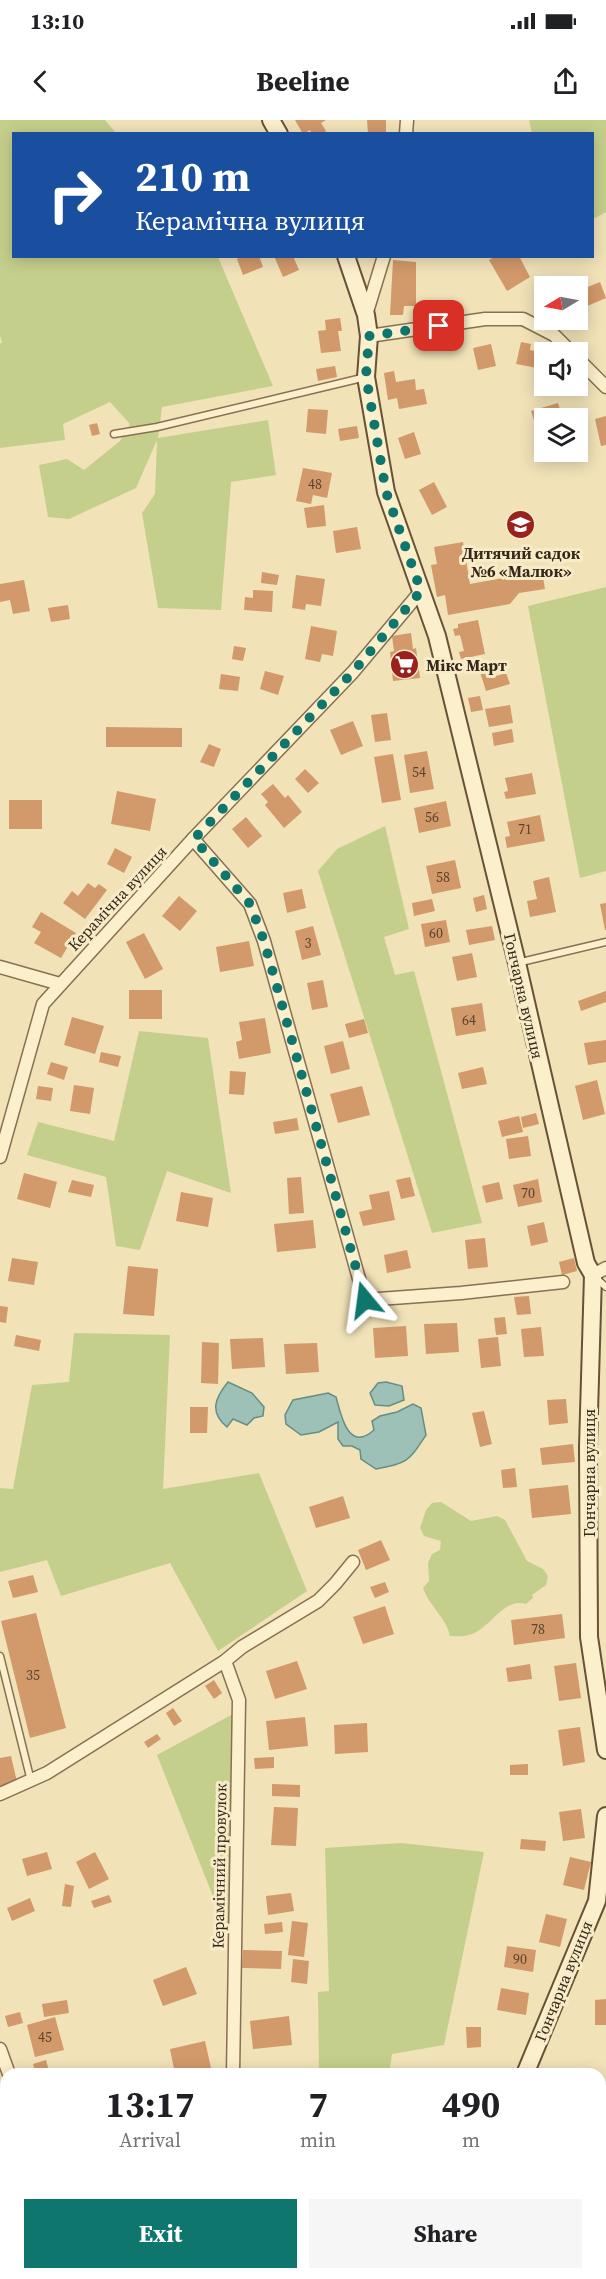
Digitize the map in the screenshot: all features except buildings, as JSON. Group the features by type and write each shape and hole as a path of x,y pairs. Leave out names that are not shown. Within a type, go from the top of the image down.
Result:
{"street":[{"name":"Гончарна вулиця","path":"347,258 366,315 369,336 366,376 386,492 437,636 517,963 586,1263 600,1272 588,1447 589,1637 606,1750"},
{"path":"366,315 383,258"},
{"path":"369,336 485,319 523,320 554,335 561,342"},
{"path":"588,369 606,387"},
{"name":"Керамічна вулиця","path":"0,1157 43,1004 194,839 353,672 421,591"},
{"path":"194,839 250,904 264,941 365,1300 563,1282"},
{"path":"0,967 60,984"},
{"path":"0,1794 31,1782 318,1601 353,1562"},
{"name":"Керамічний провулок","path":"225,1661 239,1700 233,2068"},
{"name":"Гончарна вулиця","path":"527,2068 597,1901 606,1816"},
{"path":"0,2049 7,2068"}],"lane":[{"path":"114,434 157,427 366,376"},
{"path":"517,963 606,942"},
{"path":"600,1272 606,1287"},
{"path":"0,1656 31,1782"}],"green space":[{"path":"0,120 105,120 115,132 12,132 12,258 218,258 273,386 162,407 158,438 268,420 276,475 231,482 221,610 158,608 142,513 155,494 157,440 136,488 69,519 48,517 39,465 67,459 84,470 120,441 130,424 110,402 63,424 65,440 0,448 0,344 2,342 0,336"},
{"path":"529,120 606,120 606,212 594,218 594,132 532,132"},
{"path":"606,587 606,871 580,878 528,606"},
{"path":"385,826 409,929 384,937 395,975 414,971 482,1223 432,1233 318,871 337,849"},
{"path":"139,1031 208,1038 231,1193 167,1171 140,1250 116,1246 106,1177 27,1155 38,1122 114,1141"},
{"path":"74,1333 170,1335 163,1489 259,1473 307,1591 218,1651 170,1563 61,1596 47,1560 0,1572 0,1488 13,1489 32,1385 69,1382"},
{"path":"441,1502 471,1521 497,1516 505,1520 527,1561 543,1569 548,1576 546,1585 532,1595 533,1598 526,1604 510,1605 484,1627 467,1636 450,1636 445,1623 423,1588 429,1581 428,1563 432,1554 440,1550 441,1541 424,1536 420,1528 426,1510 432,1503"},
{"path":"233,1714 228,1926 218,1909 157,1755"},
{"path":"401,1843 484,1852 444,2045 392,2054 390,2068 319,2068 318,1992 329,1991 325,1848"}],"water":[{"path":"228,1382 252,1393 264,1407 263,1416 254,1418 247,1425 233,1419 227,1427 218,1416 216,1405 217,1399"},
{"path":"386,1382 402,1386 404,1400 389,1406 375,1405 370,1393 378,1383"},
{"path":"328,1393 336,1397 347,1429 358,1437 365,1436 374,1430 372,1421 380,1416 397,1412 413,1404 421,1408 426,1435 406,1460 376,1469 361,1459 360,1450 352,1446 343,1446 338,1439 338,1422 319,1432 301,1435 286,1424 285,1415 293,1400"}],"place":[{"name":"Дитячий садок №6 «Малюк»","path":"521,525"},
{"name":"Мікс Март","path":"405,665"}],"route":[{"path":"365,1300 264,941 250,904 194,839 353,672 421,591 386,492 366,376 369,336 439,326"}]}
